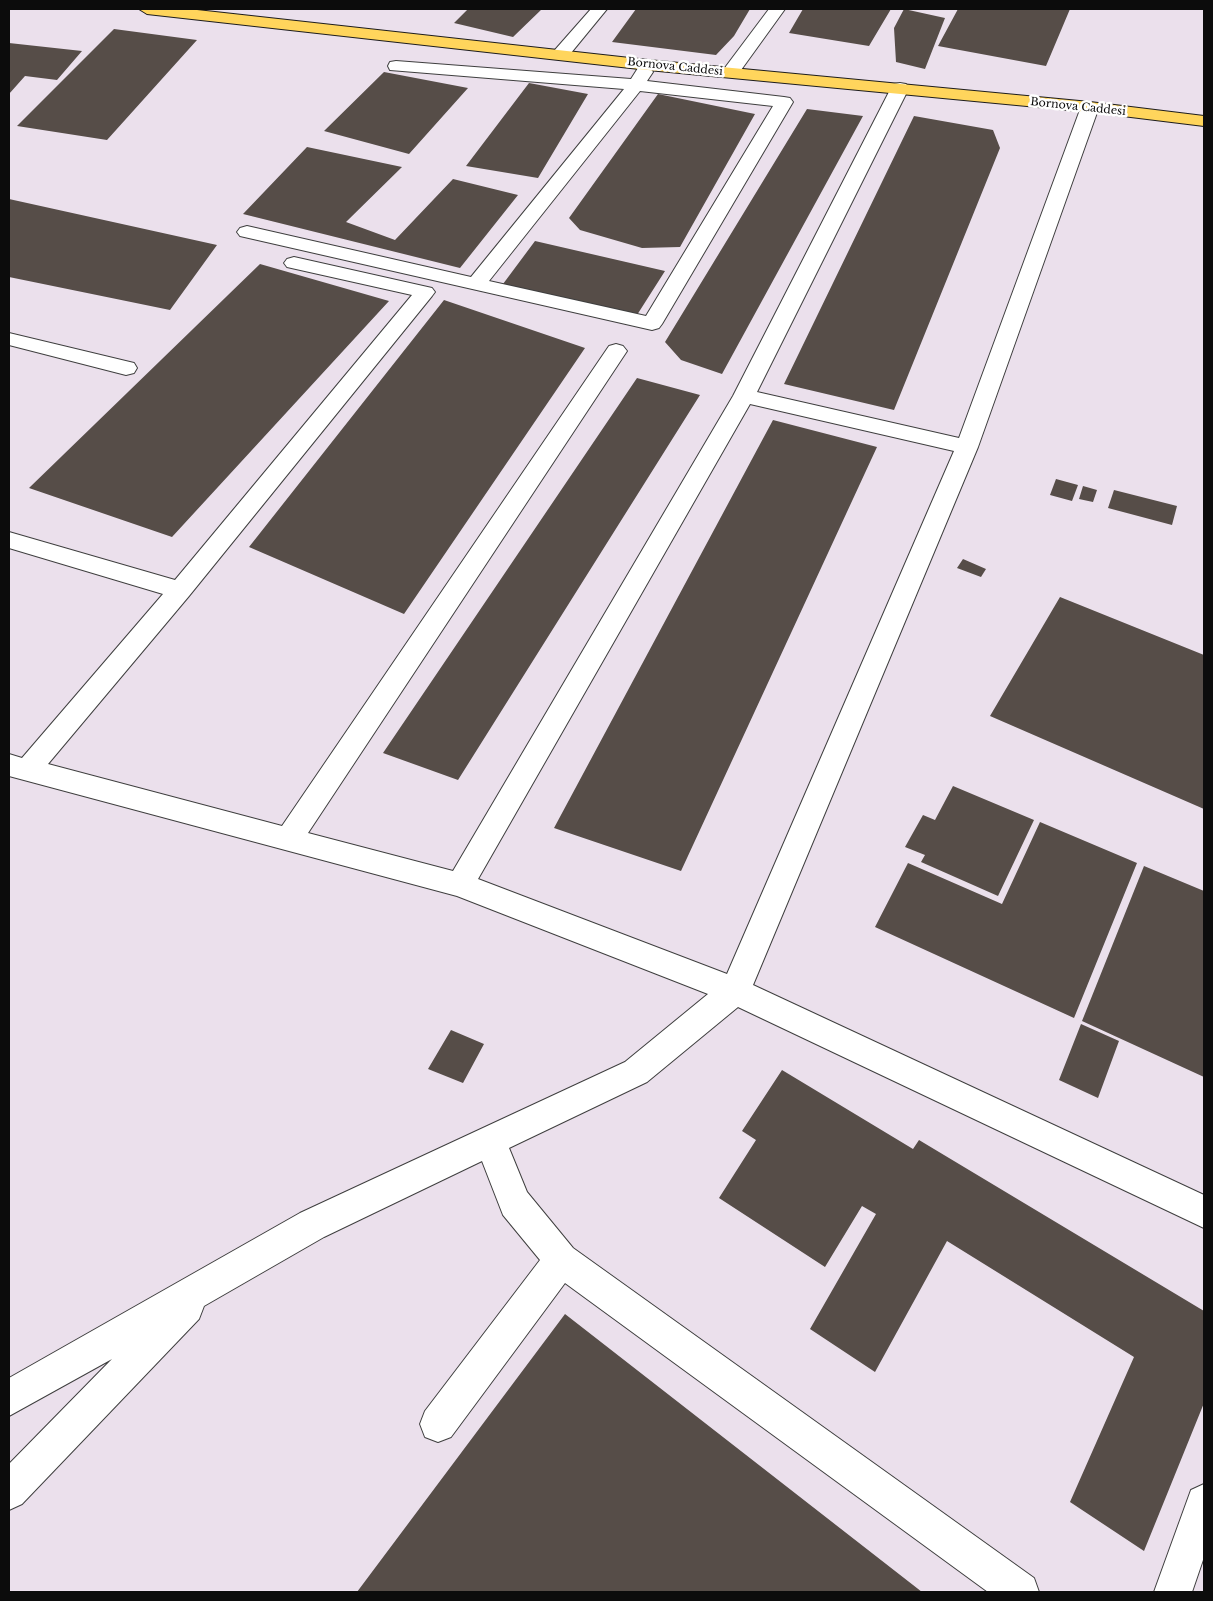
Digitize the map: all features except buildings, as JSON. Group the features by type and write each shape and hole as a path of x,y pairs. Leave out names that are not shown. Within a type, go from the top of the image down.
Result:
{"main road":[{"name":"Bornova Caddesi","path":"147,9 648,65 1090,107 1204,121"}],"street":[{"path":"560,55 599,9"},
{"path":"730,73 777,9"},
{"path":"477,283 636,85 648,65"},
{"path":"247,232 652,324 784,102 636,85 396,66"},
{"path":"460,885 744,396 900,88"},
{"path":"9,1398 312,1225 636,1072 735,991 967,447 1090,107"},
{"path":"294,263 426,292 180,590 18,768 289,838 460,885 735,991 1204,1212"},
{"path":"9,339 126,368"},
{"path":"289,838 616,351"},
{"path":"744,396 967,447"},
{"path":"9,540 180,590"},
{"path":"490,1140 515,1203 561,1260 1020,1592"},
{"path":"438,1424 561,1260"},
{"path":"9,1491 208,1284"},
{"path":"1173,1592 1204,1503"}],"shaded area":[{"path":"9,9 1204,9 1204,1592 9,1592"}]}
